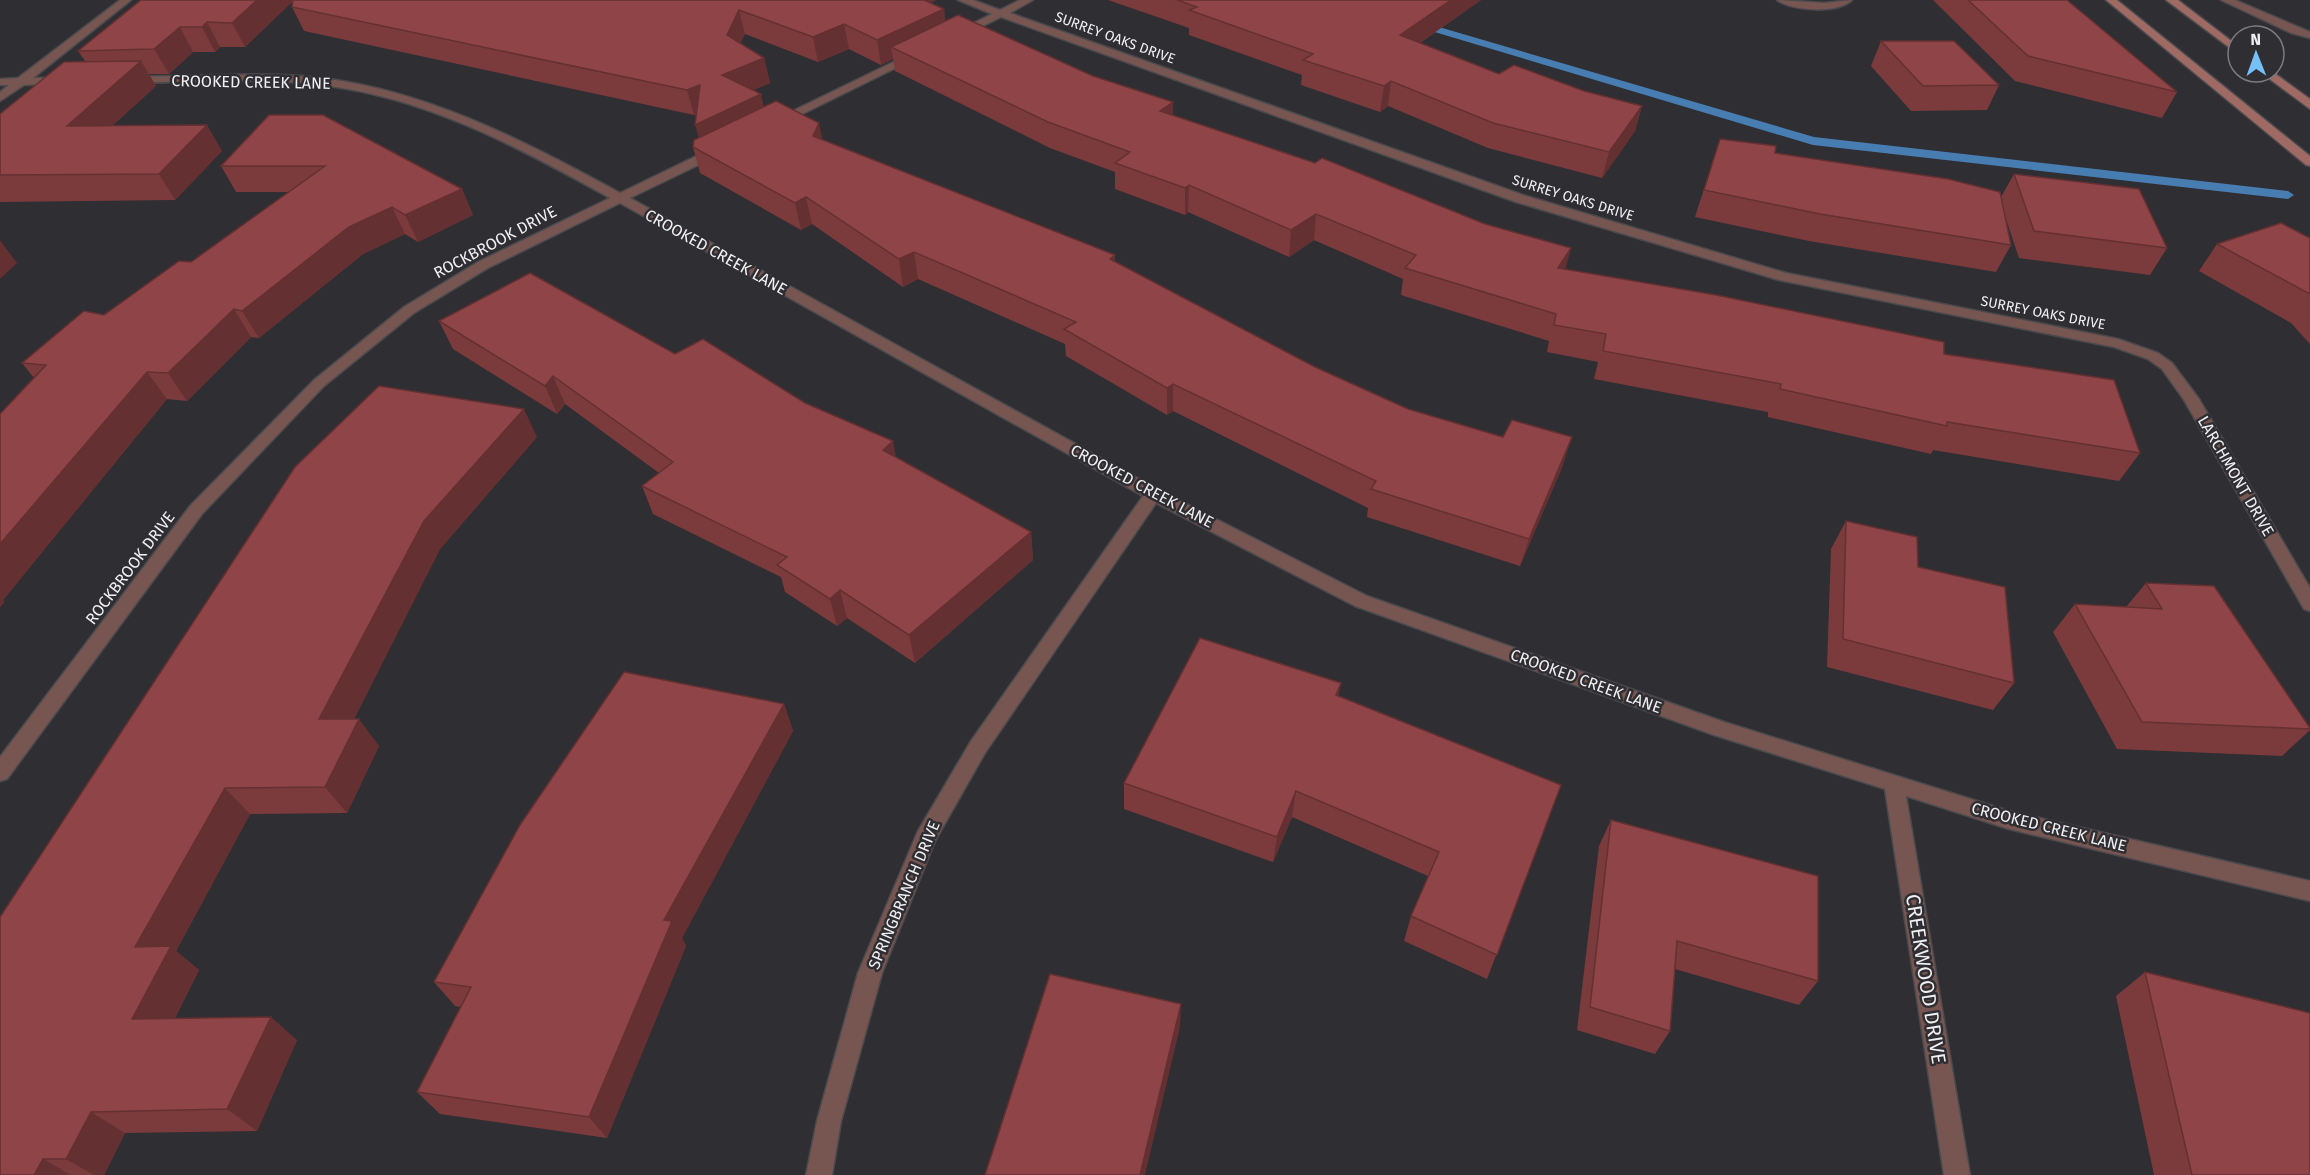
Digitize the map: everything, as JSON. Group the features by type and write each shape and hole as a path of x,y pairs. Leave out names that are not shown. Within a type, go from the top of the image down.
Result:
{"main road":[{"path":"2111,0 2310,162"},
{"path":"2171,0 2226,42"},
{"path":"2282,84 2310,105"}],"street":[{"path":"0,98 126,0"},
{"name":"SURREY OAKS DRIVE","path":"963,0 1521,199 1784,276 2118,344 2152,356"},
{"path":"948,39 1028,0"},
{"path":"1782,0 1810,6 1836,6 1847,0"},
{"path":"2226,0 2263,18 2310,35"},
{"path":"768,126 926,50"},
{"name":"CROOKED CREEK LANE","path":"116,80 245,79 332,83 371,90 449,113 533,150 1154,494 1361,601 1721,729 2009,820 2310,891"},
{"path":"0,82 81,81"},
{"name":"ROCKBROOK DRIVE","path":"0,773 196,510 319,383 418,304 483,265 736,142"},
{"name":"LARCHMONT DRIVE","path":"2152,356 2166,366 2191,399 2310,604"},
{"name":"SPRINGBRANCH DRIVE","path":"819,1175 829,1121 870,973 926,837 978,747 1154,494"},
{"name":"CREEKWOOD DRIVE","path":"1894,784 1957,1175"}],"building":[{"path":"141,0 257,0 232,23 207,22 202,27 180,27 154,49 78,51"},
{"path":"293,0 924,0 944,9 877,40 844,24 813,37 739,10 727,35 764,58 722,75 761,94 695,125 700,85 687,90 292,7"},
{"path":"1177,0 1451,0 1400,35 1499,74 1514,65 1584,91 1642,106 1609,152 1493,123 1391,81 1384,86 1303,60 1313,54 1189,10 1197,7"},
{"path":"1968,0 2067,0 2177,92 2028,56"},
{"path":"958,15 1093,76 1173,102 1160,111 1315,163 1322,158 1485,224 1571,248 1558,268 1716,295 1944,342 1944,354 2114,380 2140,453 1947,422 1947,426 1780,389 1781,384 1603,351 1606,334 1554,325 1556,314 1405,268 1416,255 1316,214 1291,230 1189,185 1185,188 1115,163 1130,152 1048,122 891,47"},
{"path":"1881,41 1954,41 1999,85 1923,86"},
{"path":"141,61 67,126 207,125 159,174 0,175 0,114 64,62"},
{"path":"776,101 819,123 813,136 1115,255 1110,259 1315,367 1408,409 1503,437 1512,420 1572,437 1529,539 1371,489 1376,481 1173,384 1167,388 1064,329 1076,322 914,252 899,259 806,197 795,203 693,147 694,140"},
{"path":"269,115 323,115 462,189 405,215 392,207 349,227 242,311 234,309 168,373 147,372 0,544 0,414 46,365 22,363 84,311 104,315 179,261 191,262 325,166 221,166"},
{"path":"1720,139 1776,146 1775,153 1948,179 2000,192 2011,245 1820,214 1704,190"},
{"path":"2014,174 2139,189 2167,248 2034,231"},
{"path":"2281,223 2310,238 2310,294 2217,244"},
{"path":"530,273 675,354 703,339 805,403 893,441 883,450 1031,532 909,635 840,590 830,599 777,565 787,557 642,486 673,462 553,376 545,386 439,321"},
{"path":"379,386 524,409 424,521 319,719 359,719 325,787 225,788 135,947 171,946 132,1019 271,1017 227,1109 91,1112 66,1159 43,1159 34,1175 0,1175 0,917 295,467"},
{"path":"1846,521 1917,537 1918,567 2005,587 2014,683 1843,639"},
{"path":"2146,583 2214,586 2310,729 2142,722 2075,604 2162,609"},
{"path":"1200,638 1341,683 1336,695 1561,785 1497,955 1411,916 1439,852 1296,791 1277,837 1124,783"},
{"path":"624,672 784,704 664,920 672,921 589,1117 417,1092 471,987 434,982 520,825"},
{"path":"1611,820 1818,876 1818,981 1677,941 1670,1031 1590,1007"},
{"path":"2145,972 2310,1013 2310,1175 2192,1175"},
{"path":"1050,974 1181,1004 1140,1175 985,1175"}],"waterway":[{"path":"1415,23 1813,141 2288,195"}]}
